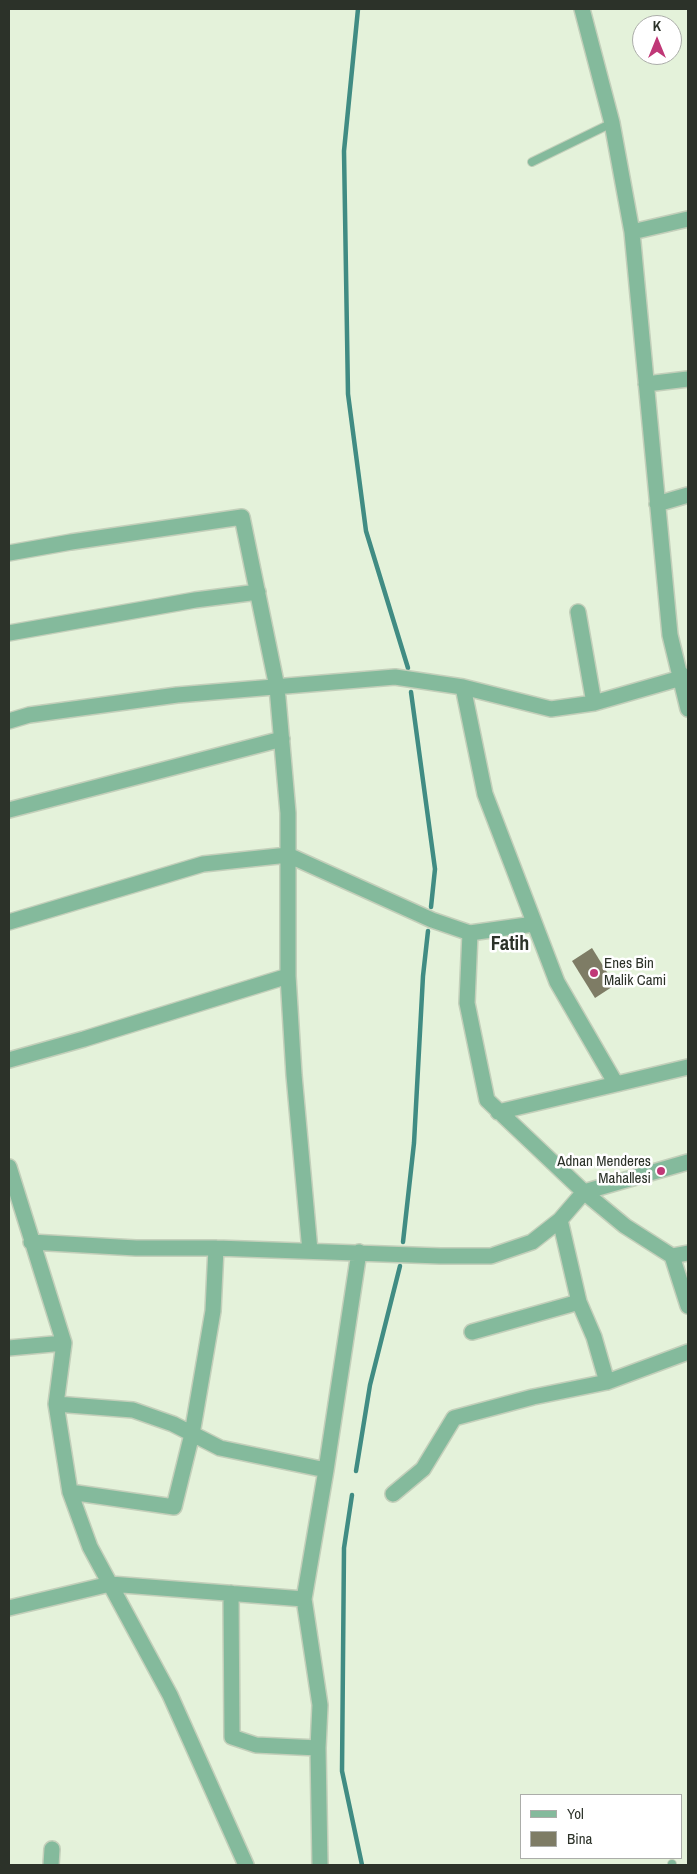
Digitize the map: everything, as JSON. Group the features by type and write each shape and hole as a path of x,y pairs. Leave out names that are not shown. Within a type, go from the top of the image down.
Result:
{"street":[{"path":"582,9 612,122 632,232 670,635 684,677 688,709"},
{"path":"632,232 688,219"},
{"path":"646,384 688,380"},
{"path":"657,504 688,495"},
{"path":"9,553 242,517 277,687 282,738 288,813 288,976 294,1075 310,1251"},
{"path":"9,633 195,600 258,592"},
{"path":"578,612 594,703"},
{"path":"9,721 29,715 177,695 395,678 463,687 551,709 594,703 684,677"},
{"path":"463,687 485,794 534,924 557,982 616,1084"},
{"path":"9,810 282,738"},
{"path":"9,922 203,864 288,855 432,920 470,933 534,924"},
{"path":"470,933 467,1003 487,1100 584,1192 625,1226 672,1256 688,1306"},
{"path":"9,1060 84,1039 288,976"},
{"path":"498,1112 688,1067"},
{"path":"31,1242 136,1248 216,1248 491,1256 532,1242 560,1220 584,1192 688,1162"},
{"path":"10,1176 64,1344 56,1404 70,1492 90,1548 170,1695 246,1865"},
{"path":"560,1220 580,1302 594,1337 607,1382"},
{"path":"70,1492 174,1507 192,1434 213,1311 216,1248"},
{"path":"320,1865 318,1748 320,1705 304,1599 326,1470 359,1252"},
{"path":"672,1256 688,1253"},
{"path":"472,1332 580,1302"},
{"path":"9,1348 64,1344"},
{"path":"393,1494 422,1469 454,1418 533,1397 607,1382 688,1352"},
{"path":"56,1404 133,1410 173,1424 220,1448 326,1470"},
{"path":"9,1608 110,1584 304,1599"},
{"path":"231,1593 232,1737 256,1745 318,1748"},
{"path":"51,1865 52,1849"}],"lane":[{"path":"532,162 612,122"}],"building":[{"name":"Enes Bin Malik Cami","path":"592,948 615,985 595,998 572,961"}],"waterway":[{"path":"358,9 344,151 348,394 366,531 408,668"},
{"path":"411,692 435,869 431,907"},
{"path":"403,1242 414,1143 423,976 428,931"},
{"path":"356,1471 370,1385 400,1266"},
{"path":"352,1495 344,1548 342,1771 362,1865"}],"place":[{"name":"Enes Bin Malik Cami","path":"594,973"},
{"name":"Adnan Menderes Mahallesi","path":"661,1171"}],"district":[{"name":"Fatih","path":"510,945"}]}
